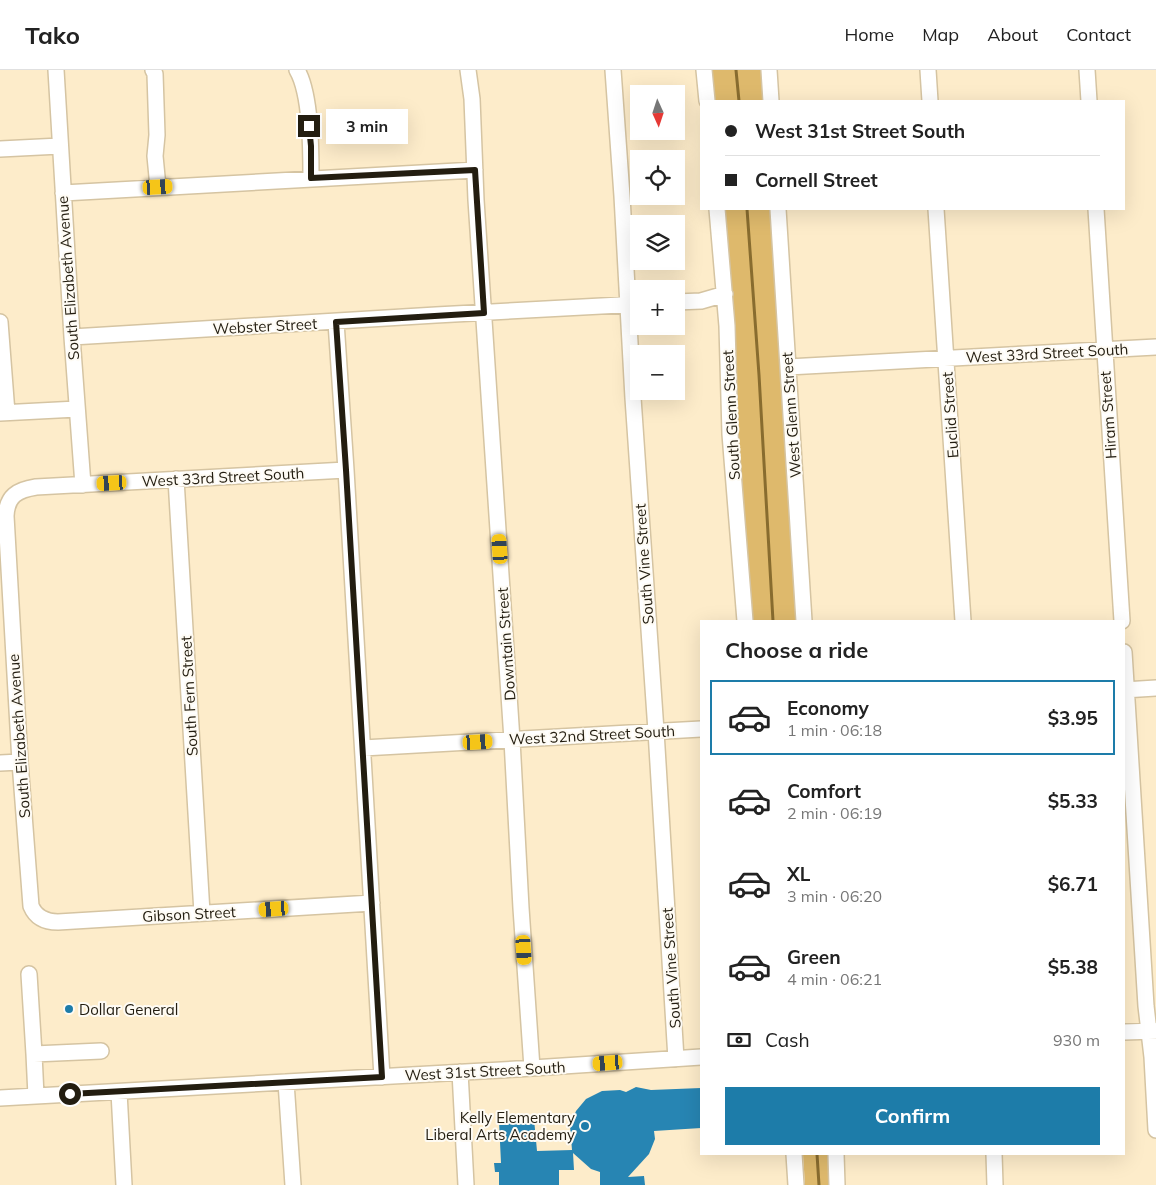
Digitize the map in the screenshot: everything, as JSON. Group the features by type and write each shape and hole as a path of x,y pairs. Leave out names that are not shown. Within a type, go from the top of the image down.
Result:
{"street":[{"name":"South Elizabeth Avenue","path":"56,70 83,485"},
{"path":"153,70 155,74 155,156 158,187"},
{"path":"297,70 307,104 311,146 311,178"},
{"name":"Downtain Street","path":"468,70 472,99 532,1068"},
{"name":"South Vine Street","path":"613,70 622,196 631,280"},
{"path":"704,70 707,100"},
{"path":"769,70 771,100"},
{"path":"928,70 930,100"},
{"path":"1087,70 1089,100"},
{"path":"0,150 60,146"},
{"path":"63,193 475,170"},
{"name":"South Glenn Street","path":"717,210 727,326 730,434 745,620"},
{"name":"West Glenn Street","path":"778,210 804,620"},
{"name":"Euclid Street","path":"936,210 963,620"},
{"name":"Hiram Street","path":"1096,210 1122,620"},
{"path":"685,302 701,301 725,294"},
{"name":"Webster Street","path":"72,338 630,304"},
{"path":"0,322 4,413 77,408"},
{"path":"336,322 382,1077"},
{"name":"South Vine Street","path":"633,335 633,398 676,1059"},
{"name":"West 33rd Street South","path":"788,367 1156,347"},
{"name":"West 33rd Street South","path":"12,497 26,489 346,470"},
{"name":"South Fern Street","path":"176,479 202,913"},
{"name":"South Elizabeth Avenue","path":"12,497 8,502 6,516 5,577 31,906 37,915"},
{"path":"1156,688 1125,690 1146,1006 1153,1031 1152,1057 1156,1130"},
{"name":"West 32nd Street South","path":"363,748 700,729"},
{"path":"0,763 20,762"},
{"name":"Gibson Street","path":"37,915 43,920 58,922 372,903"},
{"path":"29,974 36,1096"},
{"path":"1125,1032 1153,1031"},
{"path":"34,1054 102,1051"},
{"name":"West 31st Street South","path":"0,1098 700,1057"},
{"path":"460,1072 466,1185"},
{"path":"286,1082 293,1185"},
{"path":"120,1092 124,1185"},
{"path":"794,1155 796,1185"},
{"path":"836,1155 837,1185"},
{"path":"994,1155 995,1185"}],"shaded area":[{"path":"711,70 763,70 765,100 713,100"},
{"path":"720,210 772,210 798,620 746,620"},
{"path":"803,1155 828,1155 830,1185 805,1185"}],"building":[{"path":"636,1087 651,1090 700,1088 700,1128 654,1131 655,1139 649,1154 628,1177 644,1176 645,1185 600,1185 600,1172 591,1169 573,1153 574,1170 559,1170 559,1185 499,1185 499,1172 495,1172 494,1163 501,1163 499,1121 534,1119 537,1151 572,1150 570,1126 576,1111 586,1099 602,1091 620,1090 626,1092"}],"waterway":[{"path":"736,70 739,100"},
{"path":"747,210 759,375 773,620"},
{"path":"817,1155 819,1185"}],"place":[{"name":"Dollar General","path":"69,1009"},
{"name":"Kelly Elementary Liberal Arts Academy","path":"585,1126"}],"route":[{"path":"70,1094 382,1077 336,322 484,313 475,170 311,178 309,126"}]}
